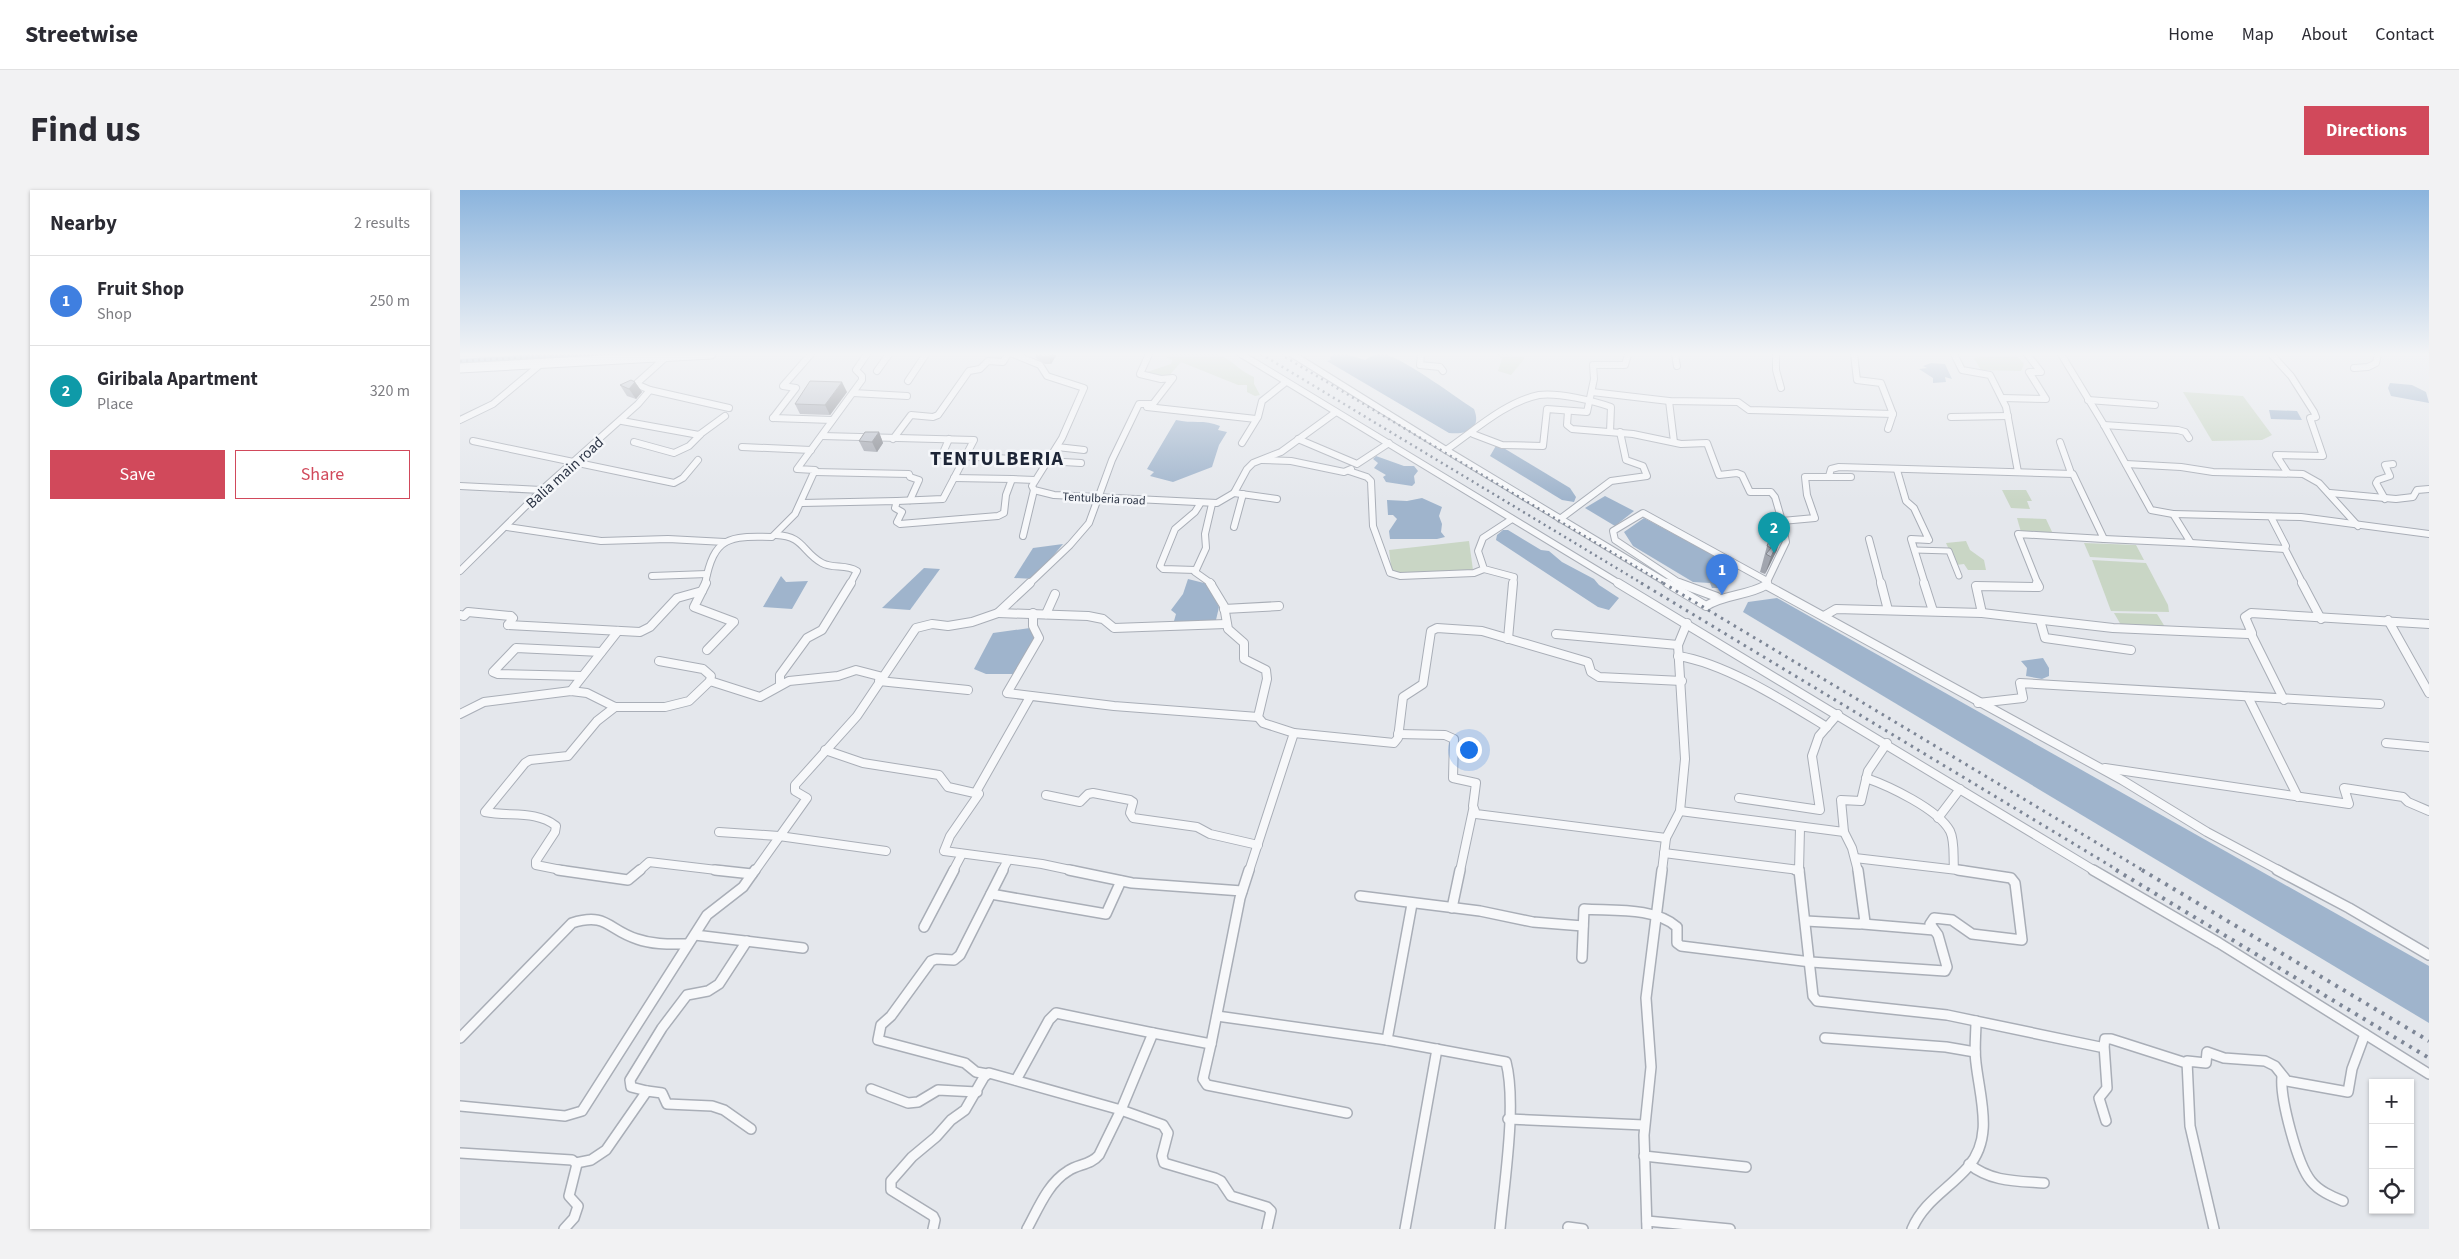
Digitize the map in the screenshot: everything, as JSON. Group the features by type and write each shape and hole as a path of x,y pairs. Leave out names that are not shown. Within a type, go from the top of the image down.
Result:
{"street":[{"path":"460,420 495,402"},
{"name":"Balia main road","path":"460,571 507,527 542,490 622,420 638,402"},
{"path":"705,402 729,408"},
{"path":"785,402 773,418 832,420"},
{"path":"846,402 797,470 909,474 910,477 920,480 910,500"},
{"path":"893,439 911,415 933,417 938,415 947,402"},
{"path":"1023,536 1034,490 1032,486 1057,447 1079,402"},
{"path":"1138,406 1155,402"},
{"path":"1242,443 1256,419 1262,402"},
{"path":"1320,402 1838,714 2036,838 2219,943 2429,1074"},
{"path":"1370,402 1706,606 1717,597"},
{"path":"1446,450 1518,402"},
{"path":"1472,434 1502,445 1543,446 1547,409 1587,412 1590,402"},
{"path":"1598,402 1611,407 1610,432"},
{"path":"1669,402 1674,442"},
{"path":"1739,402 1749,410 1893,414"},
{"path":"1888,429 1893,414 1889,402"},
{"path":"2003,402 2008,416 2018,472"},
{"path":"2090,402 2151,510 2173,514 2301,517 2358,526 2397,528 2429,534"},
{"path":"2121,402 2155,405"},
{"path":"2287,472 2276,455 2323,456 2310,425 2310,418 2316,417 2308,402"},
{"path":"1138,406 1256,419"},
{"path":"998,614 1079,536 1089,523 1112,460 1138,406"},
{"path":"1568,411 1567,425 1572,429 1620,432 1674,442 1707,443 1719,475 1737,473 1742,475 1750,492 1771,492 1775,497 1786,542 1780,561 1767,583 1759,590 1717,597 1705,595 1668,577 1615,540 1613,531 1643,513 1767,583 1824,616 1978,703 2098,767 2207,832 2349,908 2429,955"},
{"path":"1277,499 1234,493 1250,465 1281,452 1336,412"},
{"path":"634,442 674,453 689,446 725,416"},
{"path":"1950,417 2008,416"},
{"path":"622,420 700,435"},
{"path":"2104,425 2178,430 2185,432 2189,438"},
{"path":"1560,518 1611,481 1646,476 1643,466 1626,460 1620,432"},
{"path":"802,504 943,499 974,440 822,436"},
{"path":"949,439 942,455 1081,462"},
{"path":"1298,439 1355,463"},
{"path":"473,441 674,483 683,478 698,460"},
{"path":"2060,442 2072,473 2104,538"},
{"path":"1349,471 1355,463 1389,443"},
{"path":"742,447 811,450"},
{"path":"1057,447 1084,450"},
{"path":"1261,460 1274,464 1282,460 1291,460 1341,472 1349,471 1367,477 1371,481 1373,526 1390,573 1395,576 1474,573 1484,569 1514,577 1508,639"},
{"path":"2126,464 2181,467 2213,472 2287,472 2312,477 2330,493 2358,526"},
{"path":"2385,499 2376,483 2378,480 2390,476 2385,465 2394,464"},
{"path":"1829,476 1830,469 1838,467 2072,473"},
{"path":"1897,470 1906,501 1914,508 1929,540 1911,539 1934,611"},
{"path":"776,535 802,504 815,472"},
{"path":"1782,522 1815,518 1805,477 1851,477"},
{"path":"954,478 1035,480"},
{"path":"897,501 895,508 902,512 897,522 900,524 1001,516 1004,513 1006,495 1012,480"},
{"path":"460,486 542,490"},
{"path":"2330,493 2385,499 2407,499 2413,497 2417,490 2429,489"},
{"name":"Tentulberia road","path":"1034,490 1054,496 1200,504 1212,504 1234,493"},
{"path":"1234,527 1243,494"},
{"path":"1196,570 1163,568 1160,566 1175,529 1195,512 1200,504"},
{"path":"1212,504 1205,534 1206,548 1196,570 1197,575 1212,584 1224,609 1226,624 1231,633 1244,643 1244,659 1266,670 1266,679 1258,717"},
{"path":"2173,514 2190,544"},
{"path":"2271,517 2286,546 2285,549 2321,619"},
{"path":"1484,569 1479,561 1477,550 1479,543 1483,538 1512,519"},
{"path":"507,527 581,536 601,541 668,539 724,542 740,536 767,538 788,534 798,538 820,562 856,571 841,602 822,630 807,638 780,675 780,684"},
{"path":"1982,613 1976,586 2039,587 2018,534 2285,549"},
{"path":"1869,539 1888,610"},
{"path":"706,650 734,622 694,607 706,587 707,574 719,548 724,542"},
{"path":"1915,550 1949,551 1959,576"},
{"path":"652,576 707,574"},
{"path":"460,614 464,616 468,612 511,616 508,625 618,631 646,630 676,598 702,591"},
{"path":"1046,614 1055,594"},
{"path":"1224,609 1279,606"},
{"path":"1824,616 1836,609 1982,613 2113,628 2251,634"},
{"path":"1034,613 1033,626 1039,638 1006,693 1114,706 1258,717 1264,723 1294,733 1390,744 1396,742 1403,697 1420,687 1425,679 1433,629 1470,629 1588,662 1591,672 1598,677 1682,681"},
{"path":"460,1106 565,1116 574,1115 582,1111 694,934 716,906 743,887 807,798 795,791 796,785 825,750 850,725 916,628 932,624 948,626 972,622 998,614 1034,613 1096,617 1114,628 1226,624"},
{"path":"2284,700 2251,634 2245,617 2247,614 2321,619 2388,620 2429,624"},
{"path":"2040,620 2046,638 2131,650"},
{"path":"2388,620 2429,693"},
{"path":"1687,623 1678,645 1682,681 1685,759 1680,811 1666,838 1646,998 1651,1067 1650,1091 1644,1125 1647,1225 1730,1229"},
{"path":"571,691 618,631"},
{"path":"1556,634 1678,645"},
{"path":"582,676 498,674 493,672 516,648 602,652"},
{"path":"1678,656 1697,659 1773,695 1827,727"},
{"path":"460,714 484,702 571,691 587,693 615,707 665,707 679,705 689,700 710,681 711,676 703,669 659,661"},
{"path":"710,681 760,697 780,684 838,676 856,670 881,679 968,690"},
{"path":"1978,703 2023,698 2020,683 2062,684 2248,698 2380,704"},
{"path":"976,792 1030,697"},
{"path":"2248,698 2298,797"},
{"path":"615,707 597,722 568,756 530,760 525,763 485,812 541,818 552,822 556,826 555,832 536,861 536,865 540,867 628,880 633,878 644,865 650,862 752,874"},
{"path":"1739,798 1820,810 1812,756 1814,745 1838,714"},
{"path":"1294,733 1242,891 1230,940 1217,1016 1203,1079 1207,1085 1347,1113"},
{"path":"1398,734 1445,736 1454,739 1453,778 1476,783 1473,810 1452,908"},
{"path":"2386,743 2429,747"},
{"path":"1863,924 1865,920 1855,858 1850,838 1844,832 1841,800 1861,801 1866,778 1887,744"},
{"path":"825,750 869,764 939,775 948,787 976,792"},
{"path":"2098,767 2349,804 2344,788 2403,797 2408,802 2429,811"},
{"path":"1866,778 1891,788 1945,823 1951,834 1954,869"},
{"path":"1938,818 1960,789"},
{"path":"976,792 979,797 950,836 943,850 1071,869 1121,881 1157,886 1242,891"},
{"path":"1046,795 1080,802 1093,793 1130,800 1133,802 1130,813 1133,818 1197,827 1210,834 1258,845"},
{"path":"1473,810 1480,814 1666,838"},
{"path":"1680,811 1800,828 1844,832"},
{"path":"1800,828 1800,870 1813,996 1817,1001 1925,1012 2096,1047 2104,1046"},
{"path":"719,832 779,836 886,851"},
{"path":"1664,853 1800,870"},
{"path":"924,927 962,854"},
{"path":"1582,958 1584,909 1655,916 1676,924 1677,943 1681,946 1811,962 1945,971 1947,967 1938,935 1930,921 1937,917 1952,920 1972,934 2017,942 2022,940 2014,880 2006,877 1954,869 1855,858"},
{"path":"1008,860 960,955 954,960 931,961 891,1016 881,1025 878,1040 966,1063 976,1072 1016,1080 1121,1110 1166,1128 1168,1138 1162,1156 1164,1163 1215,1178 1221,1181 1231,1196 1267,1207 1271,1211 1267,1229"},
{"path":"991,894 1102,915 1109,911 1121,881"},
{"path":"1360,896 1412,904 1480,910 1533,922 1583,926"},
{"path":"1387,1040 1412,904"},
{"path":"460,1038 572,923 592,918 609,922 623,934 642,941 688,944"},
{"path":"1806,921 1934,930"},
{"path":"694,934 803,948"},
{"path":"747,941 719,984 708,991 687,995 662,1028 630,1080 631,1087 662,1094 668,1104 712,1106 724,1110 751,1129"},
{"path":"1016,1080 1050,1020 1056,1013 1211,1044"},
{"path":"1217,1016 1387,1040 1506,1062 1510,1074 1500,1229"},
{"path":"1912,1229 1924,1206 1970,1164 1982,1144 1984,1130 1976,1052 1976,1021"},
{"path":"1027,1229 1055,1181 1069,1170 1085,1166 1094,1161 1099,1155 1121,1110 1153,1033"},
{"path":"2106,1121 2099,1098 2107,1088 2105,1039 2111,1039 2186,1063 2190,1061 2206,1063 2207,1052 2210,1052 2241,1060 2273,1064 2287,1081 2348,1092 2352,1069 2365,1034"},
{"path":"1825,1038 1946,1047 1976,1052"},
{"path":"1405,1229 1437,1049"},
{"path":"2186,1063 2190,1126 2214,1229"},
{"path":"933,1229 935,1220 933,1216 891,1190 889,1186 891,1181 912,1158 936,1137 950,1120 965,1110 986,1074"},
{"path":"2282,1077 2281,1090 2283,1101 2304,1169 2317,1188 2343,1201"},
{"path":"871,1089 908,1104 918,1102 938,1090 976,1092"},
{"path":"460,1153 565,1158 576,1163 591,1160 606,1150 648,1091"},
{"path":"1508,1118 1644,1125"},
{"path":"1644,1156 1746,1167"},
{"path":"564,1229 574,1218 578,1206 568,1196 576,1163"},
{"path":"1970,1164 1981,1174 1991,1178 2044,1182"},
{"path":"1568,1227 1582,1229"}],"green space":[{"path":"2189,402 2248,402 2272,435 2262,440 2212,441"},
{"path":"2002,490 2026,490 2032,501 2027,501 2030,509 2011,508"},
{"path":"2017,518 2046,519 2053,534 2021,532"},
{"path":"1469,541 1473,570 1392,574 1389,550"},
{"path":"1966,541 1970,550 1984,560 1986,570 1968,570 1964,564 1956,565 1946,543"},
{"path":"2084,543 2136,545 2144,560 2090,557"},
{"path":"2092,560 2146,563 2168,605 2169,612 2111,611"},
{"path":"2114,613 2157,614 2165,627 2121,625"}],"water":[{"path":"1397,402 1465,402 1474,409 1476,421 1471,429 1462,433 1449,433"},
{"path":"2269,410 2297,411 2302,420 2271,419"},
{"path":"1176,420 1214,424 1220,426 1218,430 1227,432 1219,445 1212,467 1173,482 1150,476 1154,472 1147,469"},
{"path":"1497,444 1570,488 1576,497 1574,502 1562,500 1490,456"},
{"path":"1376,456 1404,466 1414,466 1418,471 1414,476 1415,483 1412,486 1386,482 1383,477 1386,475 1374,468 1378,463 1373,459"},
{"path":"1605,496 1634,511 1615,526 1585,508"},
{"path":"1422,498 1442,507 1439,516 1442,524 1441,532 1445,537 1437,539 1390,539 1389,531 1397,519 1393,515 1388,515 1387,500 1407,501"},
{"path":"1644,518 1735,567 1720,581 1726,588 1712,588 1710,583 1693,582 1633,546 1624,532"},
{"path":"1503,530 1508,530 1541,550 1549,551 1562,562 1594,579 1599,585 1619,598 1609,610 1598,607 1496,540 1497,535"},
{"path":"1063,544 1034,579 1014,578 1033,548"},
{"path":"924,568 940,569 910,610 882,608"},
{"path":"781,576 786,582 808,581 792,609 763,607"},
{"path":"1188,579 1208,584 1219,607 1216,620 1201,623 1174,621 1176,614 1171,610 1183,594"},
{"path":"1777,598 2429,966 2429,1023 1743,612 1748,602"},
{"path":"1030,628 1036,638 1015,674 986,674 974,669 993,633"},
{"path":"2043,658 2049,668 2049,676 2042,679 2026,676 2027,668 2021,661"}],"building":[{"path":"796,402 827,402 825,405 795,404"},
{"path":"865,432 879,432 872,442 859,441"},
{"path":"1773,532 1782,532 1771,557 1766,554 1771,548 1767,546"}],"railway":[{"path":"1342,402 1643,584"},
{"path":"1361,402 1665,584"},
{"path":"1641,583 2119,871"},
{"path":"1663,583 2144,871"},
{"path":"2116,870 2429,1058"},
{"path":"2142,870 2429,1041"}],"place":[{"name":"Giribala Apartment","path":"1774,553"},
{"name":"Fruit Shop","path":"1722,595"}],"district":[{"name":"TENTULBERIA","path":"997,459"}]}
